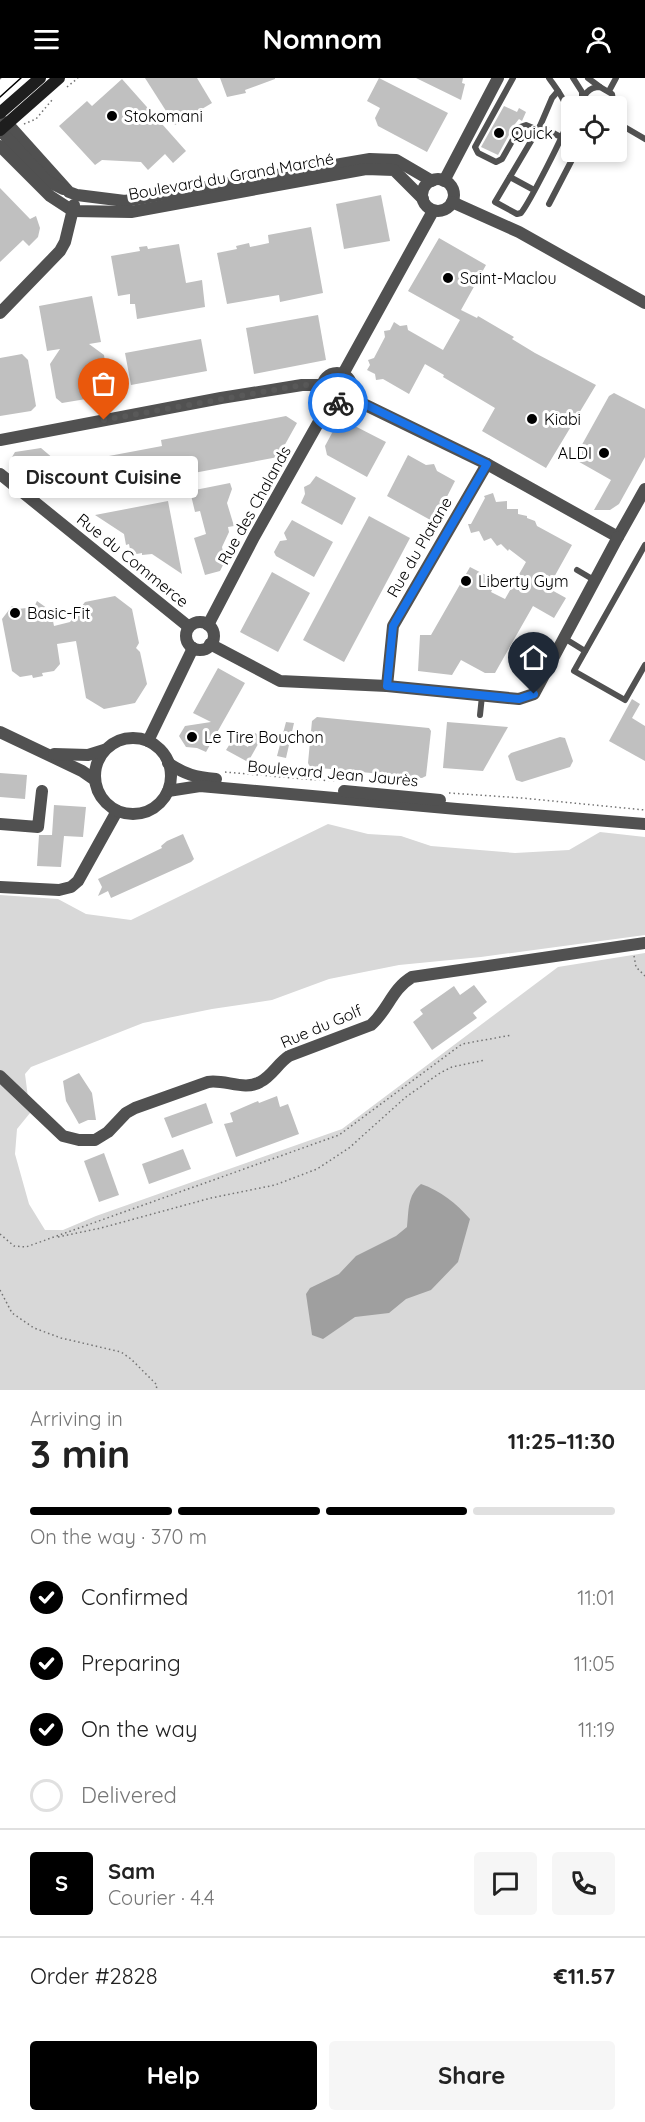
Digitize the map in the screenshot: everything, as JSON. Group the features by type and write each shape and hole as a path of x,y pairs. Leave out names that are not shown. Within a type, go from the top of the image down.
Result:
{"main road":[{"path":"1,123 40,78"},
{"path":"1,123 59,78"}],"street":[{"path":"438,181 453,190 452,202 446,209 433,211 423,199 424,188 438,181 498,78"},
{"path":"0,313 60,251 65,242 73,211 73,194 1,123"},
{"path":"0,146 50,196 73,211"},
{"path":"0,159 15,161"},
{"name":"Boulevard du Grand Marché","path":"73,194 125,201 370,159 396,160 438,181"},
{"name":"Boulevard du Grand Marché","path":"73,211 131,212 366,169 394,170 423,199"},
{"path":"452,202 519,232 645,303"},
{"path":"343,374 433,211"},
{"path":"330,374 343,374 352,384 350,397 341,403 330,402 323,395 323,381 330,374"},
{"path":"0,440 221,398 302,385 322,385"},
{"path":"350,397 487,464 618,537"},
{"name":"Rue des Chalands","path":"208,625 254,537 330,402"},
{"name":"Rue du Platane","path":"387,686 393,626 487,464"},
{"name":"Rue du Commerce","path":"0,474 189,627"},
{"path":"210,644 280,681 387,686 519,699 534,694 645,489"},
{"path":"196,623 208,625 213,632 210,644 204,649 193,648 186,638 189,627 196,623"},
{"path":"148,741 193,648"},
{"path":"0,732 82,771 95,780"},
{"path":"47,754 88,755 104,750 124,738 148,741 157,746 171,772 168,790 161,801 141,813 129,814 117,811 102,798 95,780 95,769 104,750"},
{"name":"Boulevard Jean Jaurès","path":"168,763 184,774 196,777 415,797 476,805 496,812"},
{"name":"Boulevard Jean Jaurès","path":"168,790 200,786 645,824"},
{"path":"0,824 38,827 42,791"},
{"path":"0,887 59,890 70,887 78,881 117,811"},
{"name":"Rue du Golf","path":"0,1076 63,1136 79,1140 95,1140 108,1132 126,1113 208,1083 215,1081 246,1085 262,1082 280,1062 289,1056 371,1025 381,1015 396,990 412,977 645,943"}],"lane":[{"path":"513,78 475,147 478,153 496,162 501,159 520,127 526,125 539,128 561,138 524,210 517,214 495,202 539,128 552,98 558,91"},
{"path":"549,78 561,96"},
{"path":"573,78 582,96"},
{"path":"588,78 609,91 612,96"},
{"path":"609,91 616,78"},
{"path":"585,96 587,92 600,87"},
{"path":"627,128 645,139"},
{"path":"549,204 571,162"},
{"path":"510,177 534,190"},
{"path":"645,545 574,671 625,700 645,665"},
{"path":"577,570 595,581"},
{"path":"564,638 585,651"},
{"path":"480,715 482,695"}],"path":[{"path":"0,1234 14,1246 26,1247 339,1135 462,1044 512,1035"},
{"path":"52,1238 275,1185 317,1169 349,1148 406,1097 440,1073 452,1067 485,1060"},
{"path":"0,1290 12,1313 34,1328 61,1338 121,1352 157,1385 156,1390"}],"shaded area":[{"path":"328,824 368,834 401,836 431,846 515,853 569,850 600,832 645,837 645,935 481,957 399,965 329,979 272,1000 143,1023 31,1067 25,1074 30,1113 17,1129 15,1154 29,1204 45,1230 63,1230 96,1216 342,1129 558,967 645,953 645,1390 0,1390 0,895 58,899 86,914 131,920"},
{"path":"421,1184 448,1198 470,1219 458,1262 431,1290 406,1299 389,1313 355,1317 323,1339 312,1335 306,1294 310,1288 339,1274 356,1256 396,1236 407,1227 411,1198"}],"building":[{"path":"145,78 197,78 212,103 175,125"},
{"path":"220,78 275,79 245,90 246,93 227,97"},
{"path":"379,78 448,113 427,152 378,126 375,118 380,108 367,101"},
{"path":"416,78 463,78 462,83 465,84 461,100"},
{"name":"Stokomani","path":"122,79 186,151 173,163 165,154 148,170 141,162 102,160 95,165 59,126 87,101 92,106"},
{"name":"Quick","path":"504,106 517,112 519,108 526,112 522,121 519,119 515,124 498,155 481,147"},
{"path":"0,188 30,219 36,216 40,228 38,237 29,246 23,240 0,262"},
{"path":"381,195 390,241 344,249 336,204"},
{"path":"311,227 323,293 280,302 279,295 227,304 217,253 237,249 236,246 249,243 250,247 269,243 268,235"},
{"path":"439,238 486,265 461,310 477,318 478,316 514,337 512,339 535,353 596,385 546,468 482,431 495,408 425,364 409,394 383,379 376,380 375,374 367,370 370,365 368,360 374,358 385,337 384,331 390,330 394,322 400,326 407,325 408,330 443,350 460,320 408,291"},
{"path":"179,244 186,283 202,280 205,307 137,319 135,304 130,304 130,294 118,296 111,256 140,251 139,247 147,246 148,249"},
{"path":"92,296 101,342 89,344 104,355 110,395 62,403 56,398 50,364 60,349 47,351 39,306"},
{"path":"318,315 326,360 254,374 246,328"},
{"path":"201,339 207,371 131,385 125,353"},
{"path":"22,354 28,360 36,406 31,411 0,416 0,358"},
{"name":"ALDI","path":"614,393 645,409 645,457 619,504 610,510 594,510 611,480 574,459 609,396"},
{"path":"286,416 297,423 278,457 61,498 12,457 15,452 41,448 61,465 162,446 161,440"},
{"path":"345,421 386,442 367,477 327,455 325,446 336,426 344,424"},
{"path":"408,455 426,465 434,464 437,471 455,481 434,522 387,496"},
{"path":"316,476 356,498 342,525 301,503 305,494 304,487 310,484"},
{"path":"230,483 232,489 227,503 234,526 228,527 229,532 222,547 223,565 220,571 205,575 194,538 206,534 200,511 195,512 190,491"},
{"path":"493,493 496,502 507,501 507,509 518,509 518,514 527,516 535,521 537,526 572,545 548,588 566,598 554,618 533,606 495,673 485,673 461,660 452,675 418,671 420,635 431,635 470,567 497,581 491,592 505,599 526,562 501,544 497,546 491,538 484,541 479,531 471,533 468,524 471,524 484,496"},
{"path":"168,501 182,574 152,554 131,555 124,534 95,515"},
{"path":"369,516 410,538 344,662 303,640"},
{"path":"292,520 333,542 314,577 276,556 274,552 280,541 287,540 284,533"},
{"path":"272,572 310,593 278,652 240,632"},
{"path":"115,596 132,609 139,643 136,648 140,652 147,684 135,703 104,709 86,698 76,641 57,644 60,664 54,671 42,673 43,676 33,678 32,675 20,677 12,671 2,619 12,606 18,609 34,607 37,601 51,611 54,626 70,622 85,602"},
{"path":"218,668 245,683 206,752 186,747 179,736 185,726 211,722 193,713"},
{"path":"632,699 640,704 632,718 645,726 645,761 609,741"},
{"path":"317,717 429,728 431,731 426,776 422,778 310,767 308,763 312,721"},
{"path":"286,722 294,723 286,758 277,756"},
{"path":"447,722 508,727 483,771 443,768"},
{"path":"255,733 262,737 248,762 226,750 233,739 248,747"},
{"path":"560,737 565,738 573,761 570,767 522,782 516,780 508,756 511,753"},
{"path":"0,773 27,775 25,799 0,797"},
{"path":"54,805 86,807 83,837 64,836 61,867 37,866 39,835 52,835"},
{"path":"183,834 194,859 191,862 111,898 108,891 98,896 102,887 98,879 162,848 161,846 167,841"},
{"path":"474,985 487,1002 473,1013 477,1018 432,1050 413,1022 423,1014 420,1010 454,986 460,995"},
{"path":"79,1073 92,1093 96,1120 88,1120 79,1124 66,1101 63,1081"},
{"path":"277,1096 280,1107 288,1104 299,1134 236,1157 224,1124 233,1122 230,1113"},
{"path":"206,1103 213,1123 172,1138 164,1118"},
{"path":"183,1149 191,1169 149,1184 142,1164"},
{"path":"104,1153 119,1195 99,1202 84,1161"}],"tram line":[{"path":"0,97 21,78"}],"way so far":[{"path":"104,420 302,385 322,385 326,399 338,403"}],"place":[{"name":"Stokomani","path":"112,116"},
{"name":"Quick","path":"499,133"},
{"name":"Saint-Maclou","path":"448,278"},
{"name":"Kiabi","path":"532,419"},
{"name":"Discount Cuisine","path":"104,420"},
{"name":"ALDI","path":"604,453"},
{"name":"Liberty Gym","path":"466,581"},
{"name":"Basic-Fit","path":"15,613"},
{"name":"Le Tire Bouchon","path":"192,737"}],"route":[{"path":"338,403 350,397 487,464 393,626 387,686 519,699 534,694"}]}
